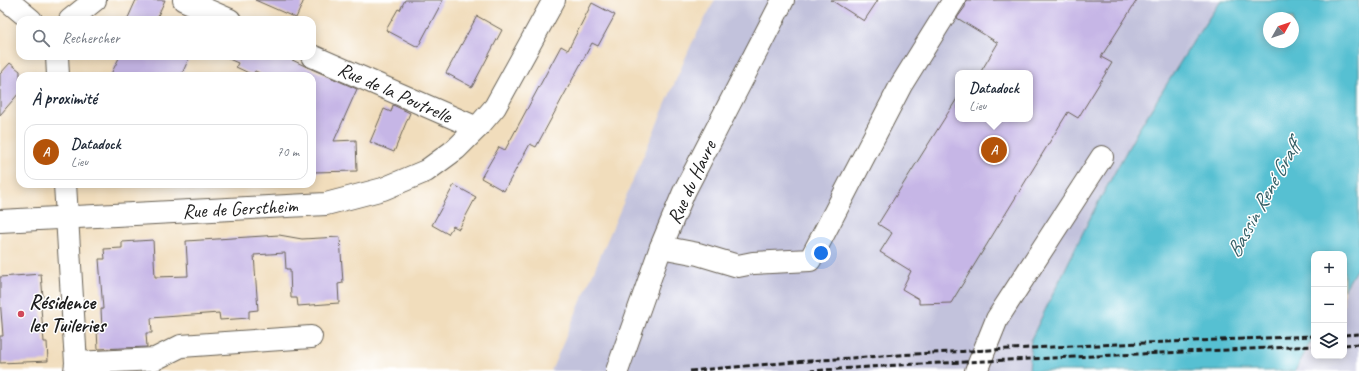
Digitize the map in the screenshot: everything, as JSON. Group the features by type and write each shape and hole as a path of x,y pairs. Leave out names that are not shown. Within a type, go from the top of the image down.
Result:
{"street":[{"path":"7,0 26,16"},
{"path":"75,16 95,0"},
{"path":"184,0 221,16"},
{"name":"Rue de Gerstheim","path":"0,221 326,204 383,189 426,171 456,149 477,128 495,107 554,0"},
{"name":"Rue du Havre","path":"617,371 661,247 684,192 783,0"},
{"path":"661,247 698,254 738,266 752,262 810,260 901,85 954,0"},
{"name":"Rue de la Poutrelle","path":"316,58 477,128"},
{"path":"57,60 58,72"},
{"path":"976,371 997,319 1102,156"},
{"path":"65,188 76,367 155,359 181,346 311,337"}],"shaded area":[{"path":"715,0 1359,0 1359,371 551,371 691,45"}],"water":[{"name":"Bassin René Graff","path":"1221,0 1359,0 1359,265 1347,285 1347,251 1311,251 1311,342 1295,371 1029,371 1031,339 1094,210 1137,132 1196,37"}],"building":[{"path":"136,0 165,0 158,16 129,16"},
{"path":"255,0 304,0 297,16 291,16"},
{"path":"405,0 443,0 418,47 386,30"},
{"path":"831,0 878,0 864,21"},
{"path":"966,0 1137,0 1101,57 1112,63 1078,118 1068,112 951,303 919,304 919,299 902,289 911,271 880,252 892,233 878,224 955,102 955,122 1033,122 1033,70 982,70 998,43 957,18 965,7"},
{"path":"592,3 615,15 598,46 592,43 536,147 530,144 504,191 481,178 499,147 505,150 561,46 568,50"},
{"path":"477,16 502,30 472,87 446,73"},
{"path":"118,60 188,60 183,72 112,72"},
{"path":"231,60 292,60 357,89 334,141 356,140 357,171 316,172 316,72 247,72 236,67 238,63"},
{"path":"10,63 20,71 16,72 16,97 0,115 0,74"},
{"path":"393,105 410,113 394,152 370,142 384,109 391,112"},
{"path":"454,185 476,197 459,229 453,226 448,234 432,225"},
{"path":"279,235 302,239 340,237 343,283 338,284 339,303 298,306 297,298 291,298 290,269 286,269 285,253 254,255 258,310 249,311 249,318 220,320 219,313 151,318 152,333 146,333 147,347 98,349 97,330 102,329 101,309 103,309 99,259 105,259 104,249 122,248 122,242 153,240 155,277 188,276 186,241"},
{"name":"Résidence les Tuileries","path":"41,274 43,297 40,297 44,342 47,342 48,361 0,363 0,336 3,336 0,277"}],"railway":[{"path":"1347,335 1359,334"},
{"path":"690,371 846,358 1311,336"},
{"path":"1347,345 1359,344"},
{"path":"809,371 899,365 1311,346"}],"place":[{"name":"Datadock","path":"994,150"},
{"name":"Résidence les Tuileries","path":"21,314"}]}
